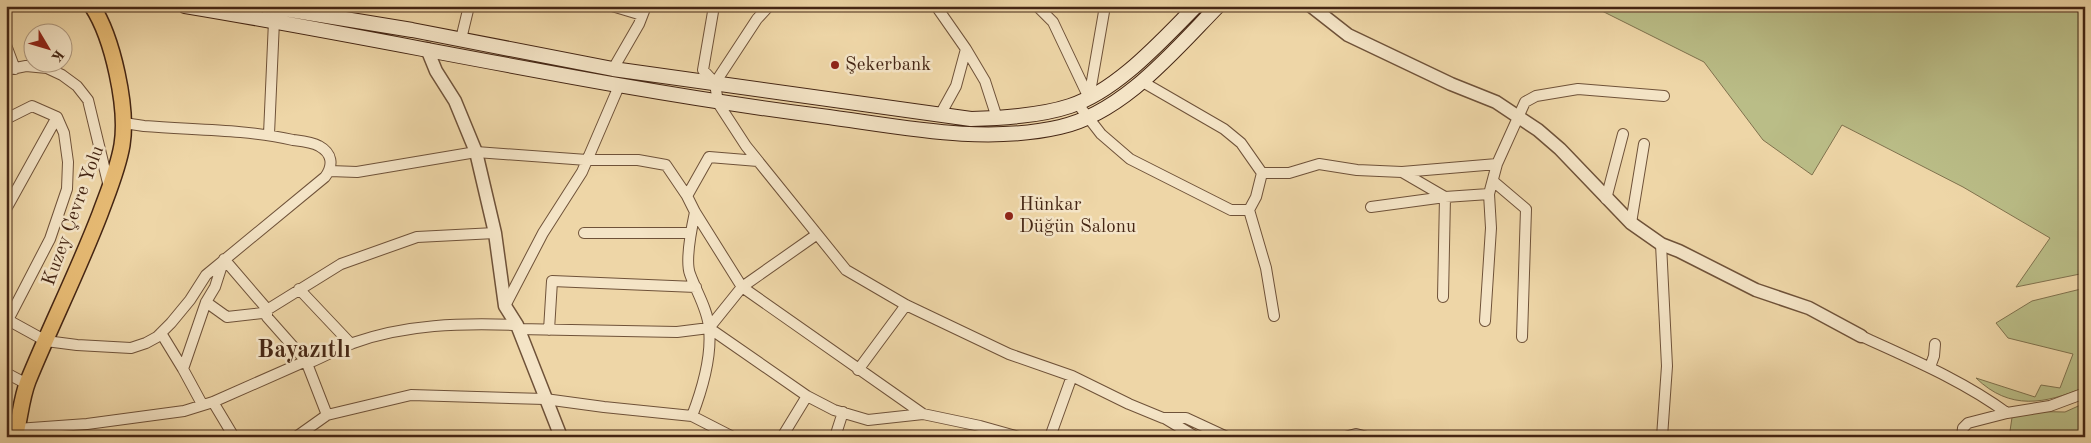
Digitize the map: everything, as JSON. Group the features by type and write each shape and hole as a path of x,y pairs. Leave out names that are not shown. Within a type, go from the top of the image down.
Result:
{"main road":[{"name":"Kuzey Çevre Yolu","path":"16,433 27,384 88,246 109,189 122,146 124,123 117,72 103,28 92,6"},
{"path":"185,6 718,103 945,132 993,135 1061,127 1088,118 1115,102 1141,81 1218,6"},
{"path":"266,6 613,68 971,120 1027,115 1070,107 1133,67 1196,6"}],"street":[{"path":"461,40 469,6"},
{"path":"612,6 644,11 639,24 613,68"},
{"path":"714,6 702,70 714,83 718,103 758,161 846,270 906,304 1009,354 1072,376 1129,404 1163,418 1196,437"},
{"path":"714,83 757,19 769,6"},
{"path":"936,6 966,49 985,81 997,118"},
{"path":"1037,6 1053,22 1088,118 1101,134 1130,159 1231,210 1249,210"},
{"path":"1083,100 1105,6"},
{"path":"1311,6 1348,35 1451,84 1496,102 1519,117 1560,149 1631,223 1661,244 1679,251 1756,290 1809,308 1861,336 1930,367 1983,395 2007,413"},
{"path":"269,134 274,21"},
{"path":"6,45 11,69 26,66 48,68 77,86 88,100 109,189"},
{"path":"427,49 436,71 455,101 476,152 495,233 505,306 517,327 561,437"},
{"path":"940,115 956,86 966,49"},
{"path":"1141,81 1224,129 1240,143 1262,173"},
{"path":"505,306 543,233 564,202 587,160 619,86"},
{"path":"1484,321 1491,228 1489,194 1497,164 1525,102 1536,96 1578,89 1664,96"},
{"path":"6,119 32,106 57,117 64,133 68,162 67,188 50,239 7,319 46,341 131,348 146,343 161,333 190,300 206,275 325,177 330,171 332,161 327,152 318,145 269,134 124,123"},
{"path":"6,209 57,117"},
{"path":"1606,198 1623,134"},
{"path":"1631,223 1644,144"},
{"path":"330,171 357,172 476,152 587,160 638,160 666,165 742,287 806,330 858,370 922,414"},
{"path":"687,196 710,157 758,161"},
{"path":"1262,173 1289,173 1319,164 1357,170 1402,172 1497,164"},
{"path":"1402,172 1445,197"},
{"path":"1262,173 1256,197 1249,210 1266,268 1274,316"},
{"path":"1492,181 1526,209 1522,337"},
{"path":"1371,207 1445,197 1489,194"},
{"path":"1443,297 1445,197"},
{"path":"692,416 700,398 707,367 709,328 696,287 689,272 691,233 695,212"},
{"path":"206,302 227,317 262,313 340,264 417,237 495,233"},
{"path":"584,233 691,233"},
{"path":"709,328 742,287 816,234"},
{"path":"1661,244 1667,366 1662,437"},
{"path":"183,370 206,302 215,287 224,259"},
{"path":"224,259 268,308 267,317 306,361 327,415"},
{"path":"550,330 552,281 696,287"},
{"path":"299,289 351,344"},
{"path":"858,370 906,304"},
{"path":"16,433 184,411 213,402 306,361 311,362 374,336 435,325 470,323 550,330 677,332 709,328 807,396 843,412 868,420 922,414 1020,437"},
{"path":"161,333 202,404"},
{"path":"1930,367 1934,356 1934,344"},
{"path":"6,373 27,384"},
{"path":"1050,437 1072,376"},
{"path":"1962,437 1962,428 1968,423 2007,413 2050,406 2085,393"},
{"path":"296,437 327,415 411,394 545,399 692,416 733,437"},
{"path":"782,437 807,396"},
{"path":"213,402 234,437"},
{"path":"835,437 843,412"},
{"path":"1163,418 1186,418 1226,437"},
{"path":"1345,437 1356,434 1367,437"}],"green space":[{"path":"1592,6 2085,6 2085,273 2016,287 2050,238 1963,187 1842,125 1812,175 1763,140 1704,62"},
{"path":"2085,288 2085,387 2042,400 2015,400 1989,389 1976,378 2035,397 2041,385 2060,388 2073,354 2008,338 1996,323 2032,301"},
{"path":"2085,403 2085,437 2021,437 2010,431 2013,411 2065,412"}],"place":[{"name":"Şekerbank","path":"835,65"},
{"name":"Hünkar Düğün Salonu","path":"1009,216"}],"district":[{"name":"Bayazıtlı","path":"304,351"}]}
